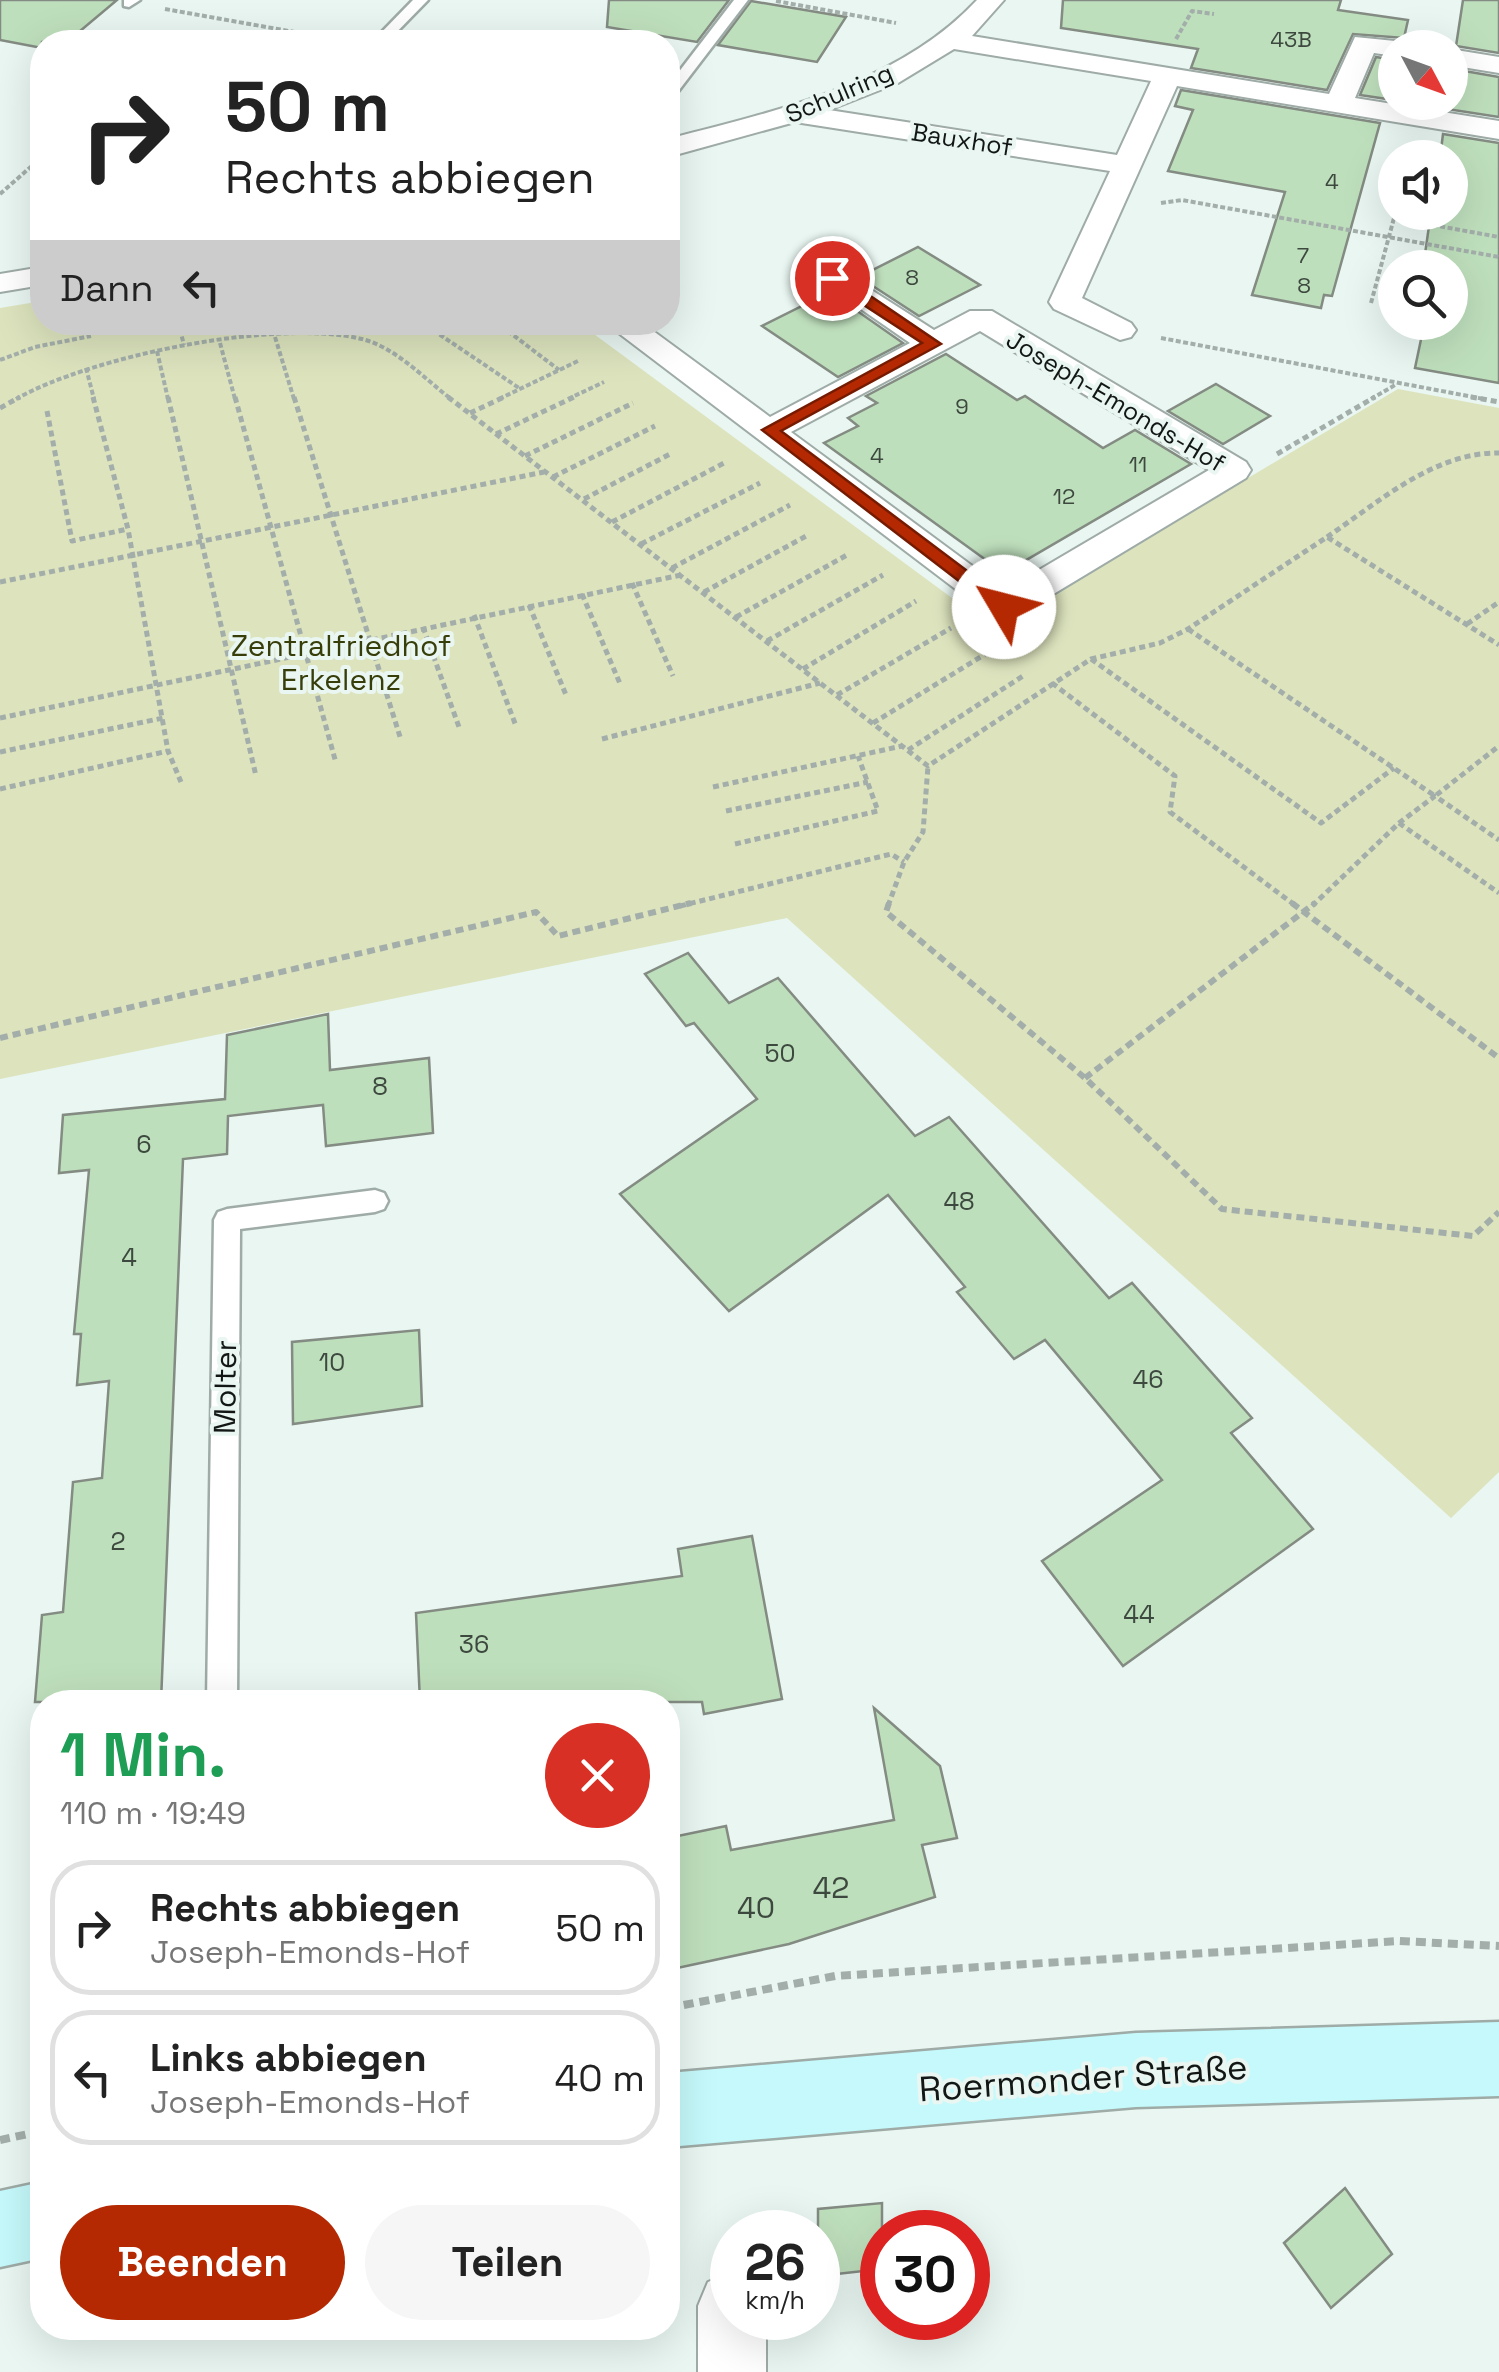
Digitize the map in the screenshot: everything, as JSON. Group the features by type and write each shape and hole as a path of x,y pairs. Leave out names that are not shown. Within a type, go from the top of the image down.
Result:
{"main road":[{"name":"Roermonder Straße","path":"680,2109 1136,2070 1499,2059"},
{"path":"0,2229 30,2223"}],"street":[{"name":"Schulring","path":"680,145 798,114 954,41 991,0"},
{"path":"954,41 1499,130"},
{"path":"1338,106 1365,44 1378,46"},
{"path":"1468,60 1499,65"},
{"path":"1120,330 1065,302 1167,78"},
{"name":"Bauxhof","path":"798,114 1126,165"},
{"path":"839,249 832,278 933,344"},
{"path":"0,283 30,278"},
{"name":"Joseph-Emonds-Hof","path":"638,335 1004,607 1234,470 980,318 770,430"},
{"path":"732,2340 732,2372"}],"lane":[{"path":"391,30 421,0"},
{"path":"680,80 742,0"},
{"name":"Molter","path":"222,1690 227,1220 375,1201"}],"path":[{"path":"773,0 920,27 954,41"},
{"path":"131,2 288,30"},
{"path":"0,194 30,168"},
{"path":"1113,196 1162,204 1182,200 1499,257"},
{"path":"1371,303 1394,218 1499,236"},
{"path":"1120,330 1499,402"},
{"path":"181,335 184,346"},
{"path":"0,408 22,392 86,368 184,346 275,337 327,335 364,339 398,358 928,766"},
{"path":"440,335 519,388"},
{"path":"513,335 559,370"},
{"path":"0,360 35,347 90,336"},
{"path":"275,337 334,515 401,740"},
{"path":"220,343 336,764"},
{"path":"156,352 256,776"},
{"path":"470,413 578,361"},
{"path":"86,368 128,529 168,752 180,782"},
{"path":"496,434 604,382"},
{"path":"1234,470 1255,466 1398,383"},
{"path":"525,456 633,403"},
{"path":"47,411 72,541 128,529"},
{"path":"553,477 655,426"},
{"path":"928,766 1091,659 1160,643 1188,629 1447,460 1487,451 1499,454"},
{"path":"584,500 672,453"},
{"path":"612,522 726,462"},
{"path":"0,582 546,472"},
{"path":"641,544 760,483"},
{"path":"672,568 793,503"},
{"path":"704,592 808,535"},
{"path":"1326,537 1499,645"},
{"path":"736,618 847,555"},
{"path":"0,718 681,574"},
{"path":"768,641 882,575"},
{"path":"632,584 673,676"},
{"path":"582,594 622,686"},
{"path":"803,669 916,602"},
{"path":"1466,624 1499,602"},
{"path":"529,605 566,695"},
{"path":"474,615 516,726"},
{"path":"423,627 459,727"},
{"path":"837,695 951,628"},
{"path":"1188,629 1499,840"},
{"path":"873,723 987,652"},
{"path":"1091,659 1320,823 1394,768"},
{"path":"712,786 905,748 1024,676"},
{"path":"602,739 821,683"},
{"path":"1052,683 1174,776 1170,812 1499,1058"},
{"path":"0,752 164,718"},
{"path":"1085,1078 1306,913 1399,823 1499,746"},
{"path":"0,788 168,752"},
{"path":"735,844 878,811 858,756"},
{"path":"928,766 923,832 904,862 886,912 1085,1078 1222,1210 1473,1236 1499,1212"},
{"path":"726,811 868,782"},
{"path":"1399,823 1499,893"},
{"path":"0,1038 536,912 558,936 891,854 904,862"},
{"path":"680,2006 835,1976 1398,1940 1499,1946"},
{"path":"0,2140 30,2134"}],"green space":[{"name":"Zentralfriedhof Erkelenz","path":"30,303 30,335 595,335 994,629 1398,389 1499,408 1499,1472 1451,1518 787,918 0,1079 0,308"}],"building":[{"path":"0,0 117,0 81,30 30,30 30,46 0,40"},
{"path":"609,0 729,0 697,42 680,39 680,30 607,27"},
{"path":"1063,0 1341,0 1338,10 1408,20 1406,30 1378,30 1378,36 1353,34 1327,90 1191,68 1198,49 1061,28"},
{"path":"1463,0 1499,0 1499,53 1468,48 1468,30 1458,30"},
{"path":"751,1 846,17 817,62 718,45"},
{"path":"1376,57 1378,57 1378,98 1360,95"},
{"path":"1468,72 1499,77 1499,117 1468,112"},
{"path":"1181,90 1380,123 1332,296 1324,295 1321,308 1252,295 1285,192 1168,171 1193,110 1175,106"},
{"path":"1443,134 1499,143 1499,383 1415,368 1421,340 1468,340 1468,250 1426,250 1428,230 1468,230 1468,140 1442,140"},
{"path":"918,247 980,285 919,316 859,277"},
{"path":"830,292 903,343 838,377 762,326"},
{"path":"946,354 1017,400 1025,396 1103,448 1135,430 1191,464 1004,573 824,443 858,426 848,418 877,403 866,396"},
{"path":"1216,384 1270,416 1223,444 1168,411"},
{"path":"688,953 729,1003 778,978 915,1136 949,1117 1109,1298 1132,1283 1252,1418 1231,1433 1313,1529 1123,1666 1042,1561 1162,1480 1045,1340 1014,1359 957,1292 965,1287 888,1195 729,1311 620,1194 757,1099 694,1023 686,1026 645,974"},
{"path":"328,1014 330,1070 429,1058 433,1133 326,1146 323,1105 228,1116 227,1154 183,1159 161,1690 36,1690 42,1615 63,1612 73,1482 102,1478 109,1381 77,1385 81,1334 74,1334 89,1170 59,1173 63,1115 225,1099 227,1035"},
{"path":"419,1330 422,1406 293,1424 292,1342"},
{"path":"752,1536 782,1699 704,1714 702,1702 680,1702 680,1690 419,1690 416,1613 682,1576 678,1549"},
{"path":"874,1708 940,1766 957,1838 922,1845 935,1897 789,1944 680,1967 680,1836 726,1826 731,1850 894,1820"},
{"path":"1345,2188 1392,2254 1331,2308 1284,2243"},
{"path":"882,2203 882,2210 860,2210 860,2271 840,2274 840,2210 818,2209"}],"route":[{"path":"832,278 933,344 770,430 1004,607"}]}
